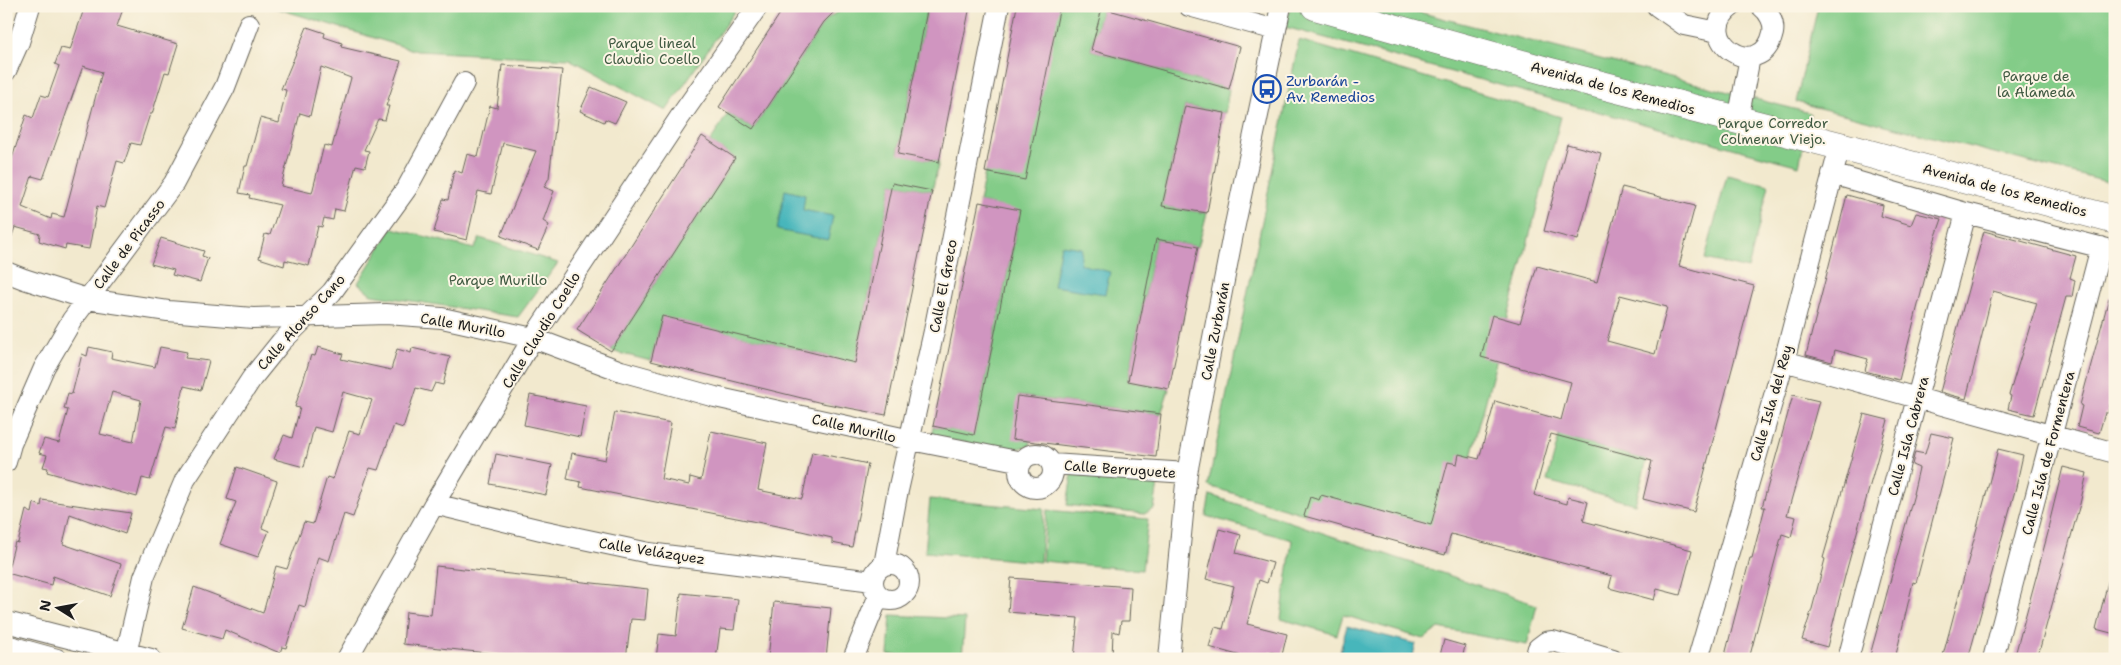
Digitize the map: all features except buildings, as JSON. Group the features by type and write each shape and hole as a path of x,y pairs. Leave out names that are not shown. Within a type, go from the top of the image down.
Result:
{"main road":[{"name":"Avenida de los Remedios","path":"1315,6 1548,71 1840,146 2115,220"}],"street":[{"path":"6,71 30,6"},
{"name":"Calle El Greco","path":"853,659 879,580 911,440 999,6"},
{"path":"1189,6 1276,30"},
{"name":"Calle Zurbarán","path":"1169,659 1187,473 1233,234 1281,6"},
{"path":"1657,6 1684,25 1718,32"},
{"path":"1732,6 1725,11 1720,21 1718,32 1724,46 1735,55 1750,57 1762,52 1770,42 1774,30 1771,17 1763,7"},
{"name":"Calle Claudio Coello","path":"347,659 434,504 533,338 755,8"},
{"name":"Calle de Picasso","path":"6,462 11,444 44,368 72,320 174,183 225,87 249,24"},
{"path":"1738,120 1750,57"},
{"name":"Calle Alonso Cano","path":"126,654 144,577 185,480 252,378 281,342 332,292 407,188 464,83"},
{"name":"Calle Isla del Rey","path":"1698,659 1784,361 1840,146"},
{"path":"1832,174 1966,213 2108,249"},
{"name":"Calle Isla Cabrera","path":"1848,659 1966,213"},
{"name":"Calle Isla de Formentera","path":"1993,659 2053,435 2108,249"},
{"name":"Calle Murillo","path":"6,272 87,299 168,311 253,318 386,314 442,318 533,338 621,371 715,397 911,440"},
{"path":"1784,361 2115,452"},
{"path":"911,440 1022,462"},
{"path":"1040,454 1045,456 1052,464 1053,475 1051,480 1043,487 1038,488 1027,485 1023,482 1019,472 1022,462 1030,455 1040,454"},
{"name":"Calle Berruguete","path":"1052,464 1187,473"},
{"name":"Calle Velázquez","path":"434,504 541,530 649,552 879,580"},
{"path":"6,622 151,659"},
{"path":"1535,659 1538,648 1546,642 1553,641 1613,659"},
{"path":"6,645 57,659"}],"green space":[{"name":"Parque lineal Claudio Coello","path":"269,6 738,6 666,111 569,59 417,51"},
{"path":"898,6 928,6 898,153 939,162 932,191 892,183 846,407 822,403 831,357 662,317 651,361 611,351 735,158 710,142 728,113 753,129 824,22 832,16 849,9 897,10"},
{"path":"1060,6 1094,6 1102,8 1091,50 1229,89 1225,113 1185,106 1162,206 1207,213 1198,247 1156,239 1128,381 1169,389 1161,414 1018,396 1031,441 1030,446 1009,450 932,437 933,426 974,434 1020,211 979,202 985,172"},
{"name":"Parque Corredor Colmenar Viejo.","path":"1291,6 1395,6 1810,113 1799,166 1285,27"},
{"name":"Parque de la Alameda","path":"1818,6 2115,6 2115,184 1796,102"},
{"path":"1299,40 1561,117 1445,555 1208,486"},
{"path":"1727,175 1769,185 1748,269 1705,259"},
{"name":"Parque Murillo","path":"392,228 474,249 480,238 558,263 518,317 372,295 358,283"},
{"path":"1559,436 1647,460 1635,504 1547,481"},
{"path":"1072,474 1158,484 1154,509 1144,514 1067,505"},
{"path":"1210,495 1537,605 1527,645 1439,628 1424,639 1343,615 1337,635 1281,619 1292,540 1206,516"},
{"path":"930,499 1044,509 1040,562 925,552"},
{"path":"1047,510 1148,519 1142,570 1042,561"},
{"path":"891,615 965,619 962,658 888,655"}],"water":[{"path":"785,190 805,195 803,210 833,216 828,240 777,230"},
{"path":"1061,245 1082,248 1080,264 1110,272 1105,294 1053,286"},
{"path":"1347,626 1416,644 1412,659 1338,659"}],"place":[{"name":"Zurbarán - Av. Remedios","path":"1267,89"}]}
